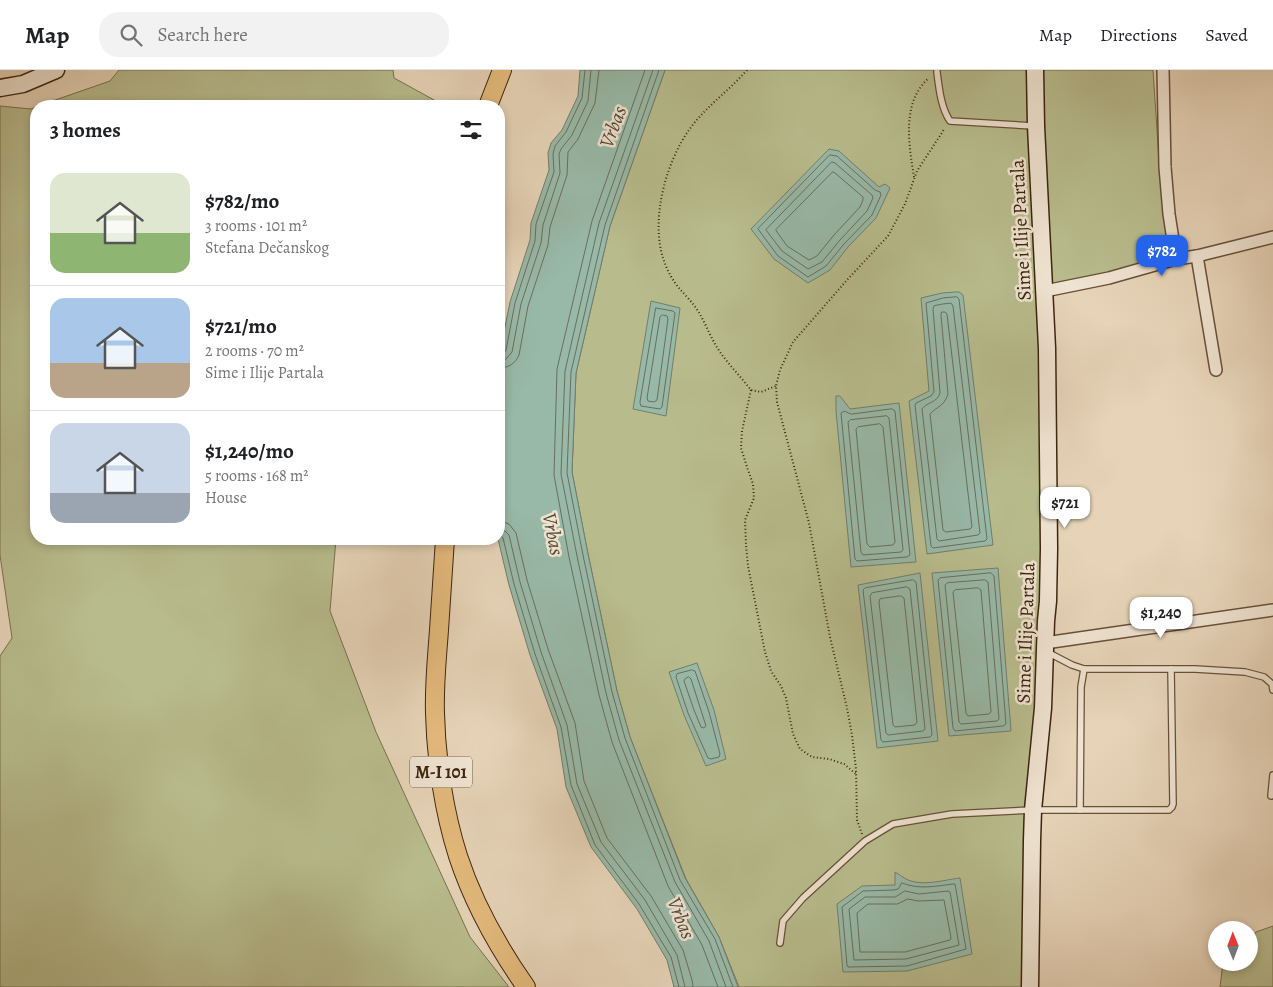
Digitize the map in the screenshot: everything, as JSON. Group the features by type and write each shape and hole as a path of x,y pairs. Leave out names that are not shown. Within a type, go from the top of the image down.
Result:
{"main road":[{"path":"490,100 502,70"},
{"name":"M-I 101","path":"445,545 435,699 436,739 445,799 454,842 463,870 491,931 511,966 526,987"}],"street":[{"path":"0,88 23,84 56,70"},
{"name":"Sime i Ilije Partala","path":"1030,987 1033,810 1043,708 1049,549 1045,291 1040,224 1035,70"},
{"path":"1163,70 1165,167 1169,214 1176,259"},
{"path":"1045,291 1109,278 1176,259 1197,256 1273,238"},
{"path":"1197,256 1216,370"},
{"path":"1045,647 1273,610"}],"lane":[{"path":"936,72 946,116 950,121 1036,126"},
{"path":"1045,647 1072,666 1084,669 1171,668 1245,672 1264,678 1272,684 1273,690"},
{"path":"780,943 783,921 803,898 865,841 893,824 952,814 1033,810 1169,810 1172,807 1171,668"},
{"path":"1080,810 1080,687 1084,669"},
{"path":"1271,796 1273,775"}],"path":[{"path":"747,70 702,113 682,142 670,166 660,199 660,243 664,262 677,285 697,309 719,351 751,390 761,392 776,386"},
{"path":"914,180 909,123 914,98 922,84 936,72"},
{"path":"865,841 857,820 856,774 850,726 830,637 809,523 777,402 776,386 780,370 793,342 888,236 905,204 917,171 950,121"},
{"path":"751,390 742,431 742,448 753,484 754,498 745,520 746,545 748,566 765,652 771,671 786,698 793,734 800,749 812,757 829,759 844,764 856,774"}],"shaded area":[{"path":"119,70 393,70 394,78 434,100 55,100 110,81"},
{"path":"665,70 1153,70 1160,175 1171,260 1045,292 1047,348 1030,987 739,987 719,937 686,879 630,737 617,691 572,472 576,373 610,226"},
{"path":"0,106 30,109 30,545 336,545 330,611 376,732 470,937 509,987 0,987 0,656 12,638 0,555"},
{"path":"1273,926 1273,987 1220,987 1222,971 1258,971 1258,931"}],"water":[{"name":"Vrbas","path":"580,70 665,70 610,226 576,373 572,472 617,691 630,737 685,878 719,937 738,987 674,987 667,960 637,909 591,847 566,787 557,729 530,655 499,545 505,545 505,327 510,302 530,240 531,223 549,170 548,153 551,143 562,130 578,96"},
{"path":"829,149 839,151 879,187 885,184 890,188 876,218 848,247 830,270 808,283 774,259 751,229"},
{"path":"959,292 963,295 993,545 927,554 909,401 929,391 921,298 942,293"},
{"path":"651,301 680,308 666,416 633,409"},
{"path":"836,396 840,396 850,409 899,403 916,562 851,567"},
{"path":"998,568 1011,731 949,736 932,573"},
{"path":"920,573 938,741 877,748 858,585"},
{"path":"697,663 714,710 726,759 706,766 684,715 669,672"},
{"path":"895,872 906,879 919,883 960,878 972,954 907,971 843,972 837,904 862,886 895,885"}]}
